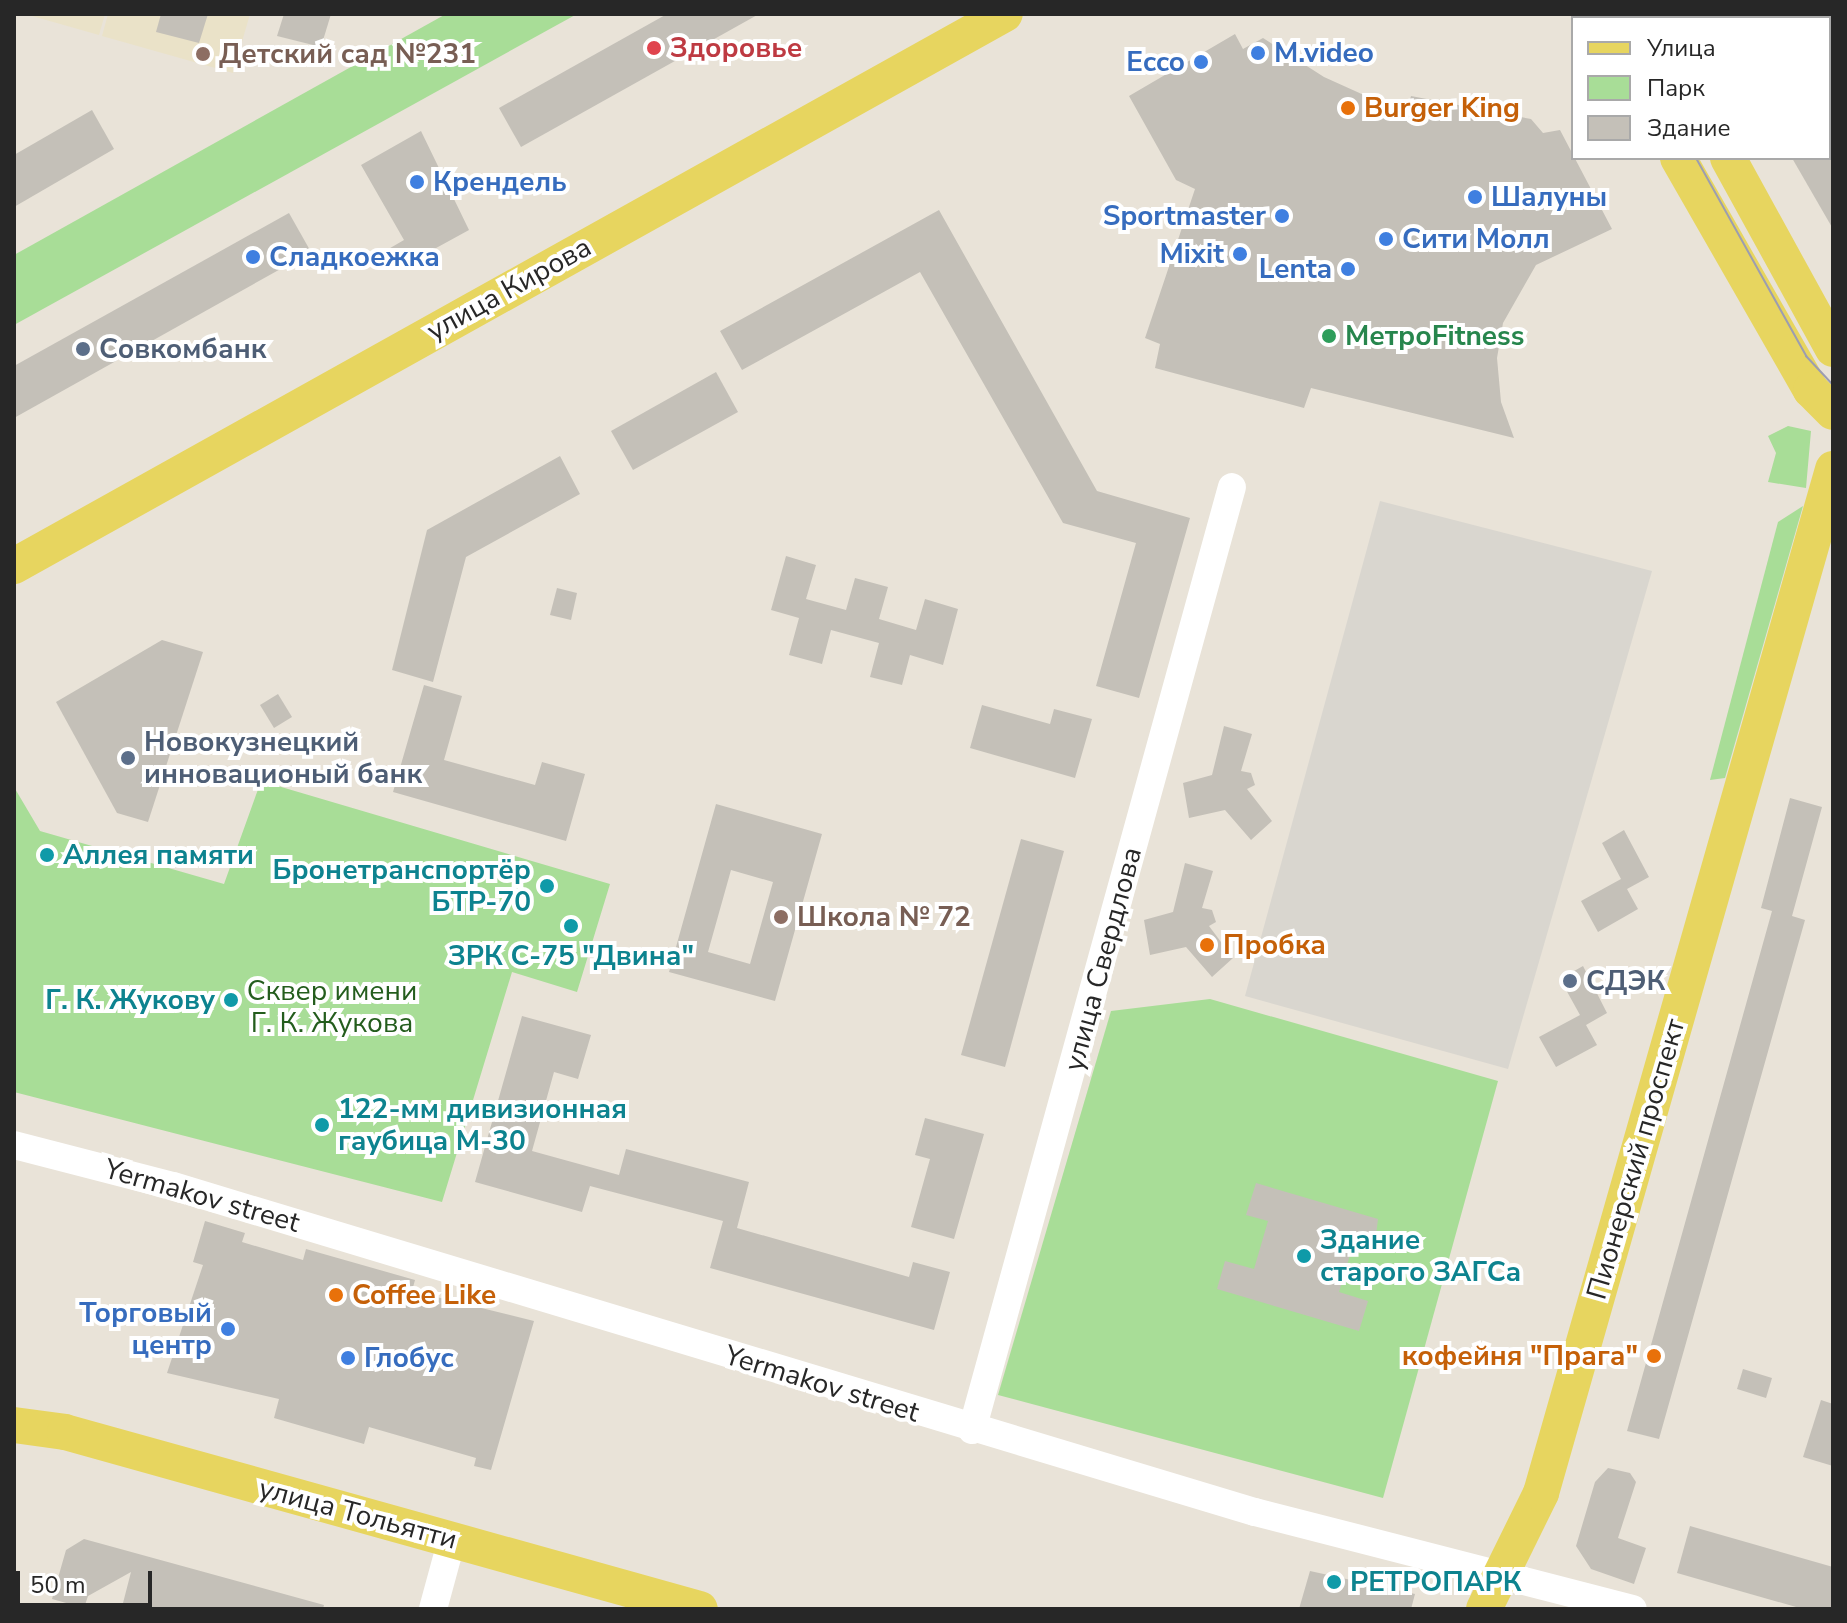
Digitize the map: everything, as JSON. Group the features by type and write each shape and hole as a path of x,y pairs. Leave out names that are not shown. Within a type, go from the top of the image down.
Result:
{"main road":[{"name":"улица Кирова","path":"14,566 1005,14"},
{"name":"Пионерский проспект","path":"1484,1609 1541,1493 1831,474 1829,435 1822,401 1679,160"},
{"path":"1729,160 1833,349"},
{"name":"улица Тольятти","path":"14,1425 65,1432 700,1609"}],"street":[{"name":"улица Свердлова","path":"972,1430 1232,487"},
{"name":"Yermakov street","path":"14,1145 534,1294 972,1430 1400,1554 1503,1575 1633,1609"},
{"path":"433,1609 452,1539"}],"shaded area":[{"path":"25,14 105,14 99,35"},
{"name":"Детский сад №231","path":"108,14 250,14 233,73 102,36"},
{"path":"1380,501 1652,571 1508,1069 1245,996"}],"green space":[{"path":"446,14 577,14 14,325 14,255"},
{"path":"1788,426 1811,431 1806,488 1768,482 1776,453 1768,436"},
{"path":"1803,506 1725,778 1710,780 1778,522"},
{"name":"Сквер имени Г. К. Жукова","path":"261,781 610,884 577,992 512,972 442,1202 14,1092 14,787 40,831 224,884"},
{"path":"1210,999 1498,1081 1383,1498 998,1395 1111,1011"}],"building":[{"name":"Детский сад №231","path":"161,14 208,14 199,43 156,32"},
{"path":"284,14 331,14 321,47 277,36"},
{"path":"667,14 759,14 521,147 499,108"},
{"name":"Сити Молл","path":"1235,34 1243,49 1263,38 1324,77 1406,114 1411,96 1531,119 1543,133 1560,130 1571,151 1571,160 1576,160 1612,229 1536,265 1503,323 1497,358 1501,402 1514,438 1311,388 1304,408 1155,368 1160,344 1145,338 1195,189 1176,180 1129,96"},
{"path":"92,110 114,149 14,207 14,155"},
{"path":"421,131 469,230 396,270 385,251 404,240 361,165"},
{"path":"1833,158 1833,229 1793,160"},
{"path":"939,210 1097,491 1190,518 1139,698 1096,686 1136,543 1063,523 920,272 742,370 720,331"},
{"path":"289,213 311,252 14,418 14,366"},
{"path":"716,372 738,412 633,470 611,431"},
{"path":"560,456 580,494 466,557 433,682 392,670 427,530"},
{"path":"786,556 816,565 806,599 846,610 855,578 888,587 879,619 916,630 925,599 958,609 943,665 910,655 902,685 870,677 879,643 831,630 822,664 789,655 799,618 771,610"},
{"path":"557,588 577,593 571,620 550,615"},
{"name":"Новокузнецкий инновационый банк","path":"162,640 203,652 148,822 117,813 56,702"},
{"path":"424,685 462,696 444,760 535,785 542,762 585,774 566,841 393,792"},
{"path":"278,694 292,717 274,728 260,705"},
{"path":"982,705 1050,724 1054,709 1092,719 1075,778 970,748"},
{"path":"1224,726 1252,734 1241,771 1251,773 1255,785 1247,789 1272,821 1251,840 1225,810 1189,818 1183,783 1212,775"},
{"path":"1790,798 1822,807 1792,916 1805,920 1659,1439 1627,1431 1772,911 1761,908"},
{"name":"Школа № 72","path":"716,804 822,834 775,1001 669,972","holes":["731,870 773,882 750,964 708,952"]},
{"path":"1624,830 1649,877 1627,889 1638,909 1598,932 1581,901 1621,879 1602,843"},
{"path":"1021,839 1064,851 1005,1067 961,1055"},
{"path":"1185,863 1213,871 1202,908 1212,910 1216,922 1209,926 1233,958 1212,977 1186,947 1150,955 1144,920 1173,912"},
{"path":"1583,966 1607,1013 1586,1025 1597,1045 1556,1067 1539,1037 1580,1015 1560,979"},
{"path":"522,1016 591,1035 578,1079 554,1072 532,1151 619,1175 626,1149 749,1182 737,1228 909,1277 913,1262 950,1272 934,1330 710,1268 723,1221 590,1186 582,1212 475,1182"},
{"path":"925,1118 984,1134 954,1239 911,1227 930,1159 915,1155"},
{"name":"Здание старого ЗАГСа","path":"1256,1183 1378,1219 1374,1251 1353,1245 1339,1292 1368,1301 1359,1331 1217,1289 1225,1261 1254,1269 1268,1221 1246,1215"},
{"name":"Глобус","path":"205,1221 245,1233 242,1242 303,1260 306,1249 415,1280 412,1291 534,1321 491,1470 474,1466 476,1458 369,1427 364,1444 274,1418 279,1399 167,1373 203,1265 193,1262"},
{"path":"1743,1369 1772,1378 1766,1398 1737,1389"},
{"path":"1821,1400 1833,1404 1833,1466 1803,1457"},
{"path":"1608,1468 1630,1473 1636,1482 1618,1538 1646,1548 1634,1584 1591,1569 1576,1546 1595,1482"},
{"path":"1690,1526 1833,1567 1833,1609 1803,1609 1677,1573"},
{"path":"84,1539 324,1605 323,1609 145,1609 123,1603 131,1572 88,1596 84,1608 52,1599 66,1550"},
{"name":"РЕТРОПАРК","path":"1310,1571 1415,1594 1411,1609 1299,1609"}],"tram line":[{"path":"1697,160 1806,356 1833,385"}],"place":[{"name":"Здоровье","path":"654,48"},
{"name":"M.video","path":"1258,53"},
{"name":"Детский сад №231","path":"203,54"},
{"name":"Ecco","path":"1201,62"},
{"name":"Burger King","path":"1348,108"},
{"name":"Крендель","path":"417,182"},
{"name":"Шалуны","path":"1475,197"},
{"name":"Sportmaster","path":"1282,216"},
{"name":"Сити Молл","path":"1386,239"},
{"name":"Mixit","path":"1240,254"},
{"name":"Сладкоежка","path":"253,257"},
{"name":"Lenta","path":"1348,269"},
{"name":"МетроFitness","path":"1329,336"},
{"name":"Совкомбанк","path":"83,349"},
{"name":"Новокузнецкий инновационый банк","path":"128,758"},
{"name":"Аллея памяти","path":"47,855"},
{"name":"Бронетранспортёр БТР-70","path":"547,886"},
{"name":"Школа № 72","path":"781,917"},
{"name":"ЗРК С-75 \"Двина\"","path":"571,926"},
{"name":"Пробка","path":"1207,945"},
{"name":"СДЭК","path":"1570,981"},
{"name":"Г. К. Жукову","path":"231,1000"},
{"name":"122-мм дивизионная гаубица М-30","path":"322,1125"},
{"name":"Здание старого ЗАГСа","path":"1304,1256"},
{"name":"Coffee Like","path":"336,1295"},
{"name":"Торговый центр","path":"228,1329"},
{"name":"кофейня \"Прага\"","path":"1654,1356"},
{"name":"Глобус","path":"348,1358"},
{"name":"РЕТРОПАРК","path":"1334,1582"}]}
